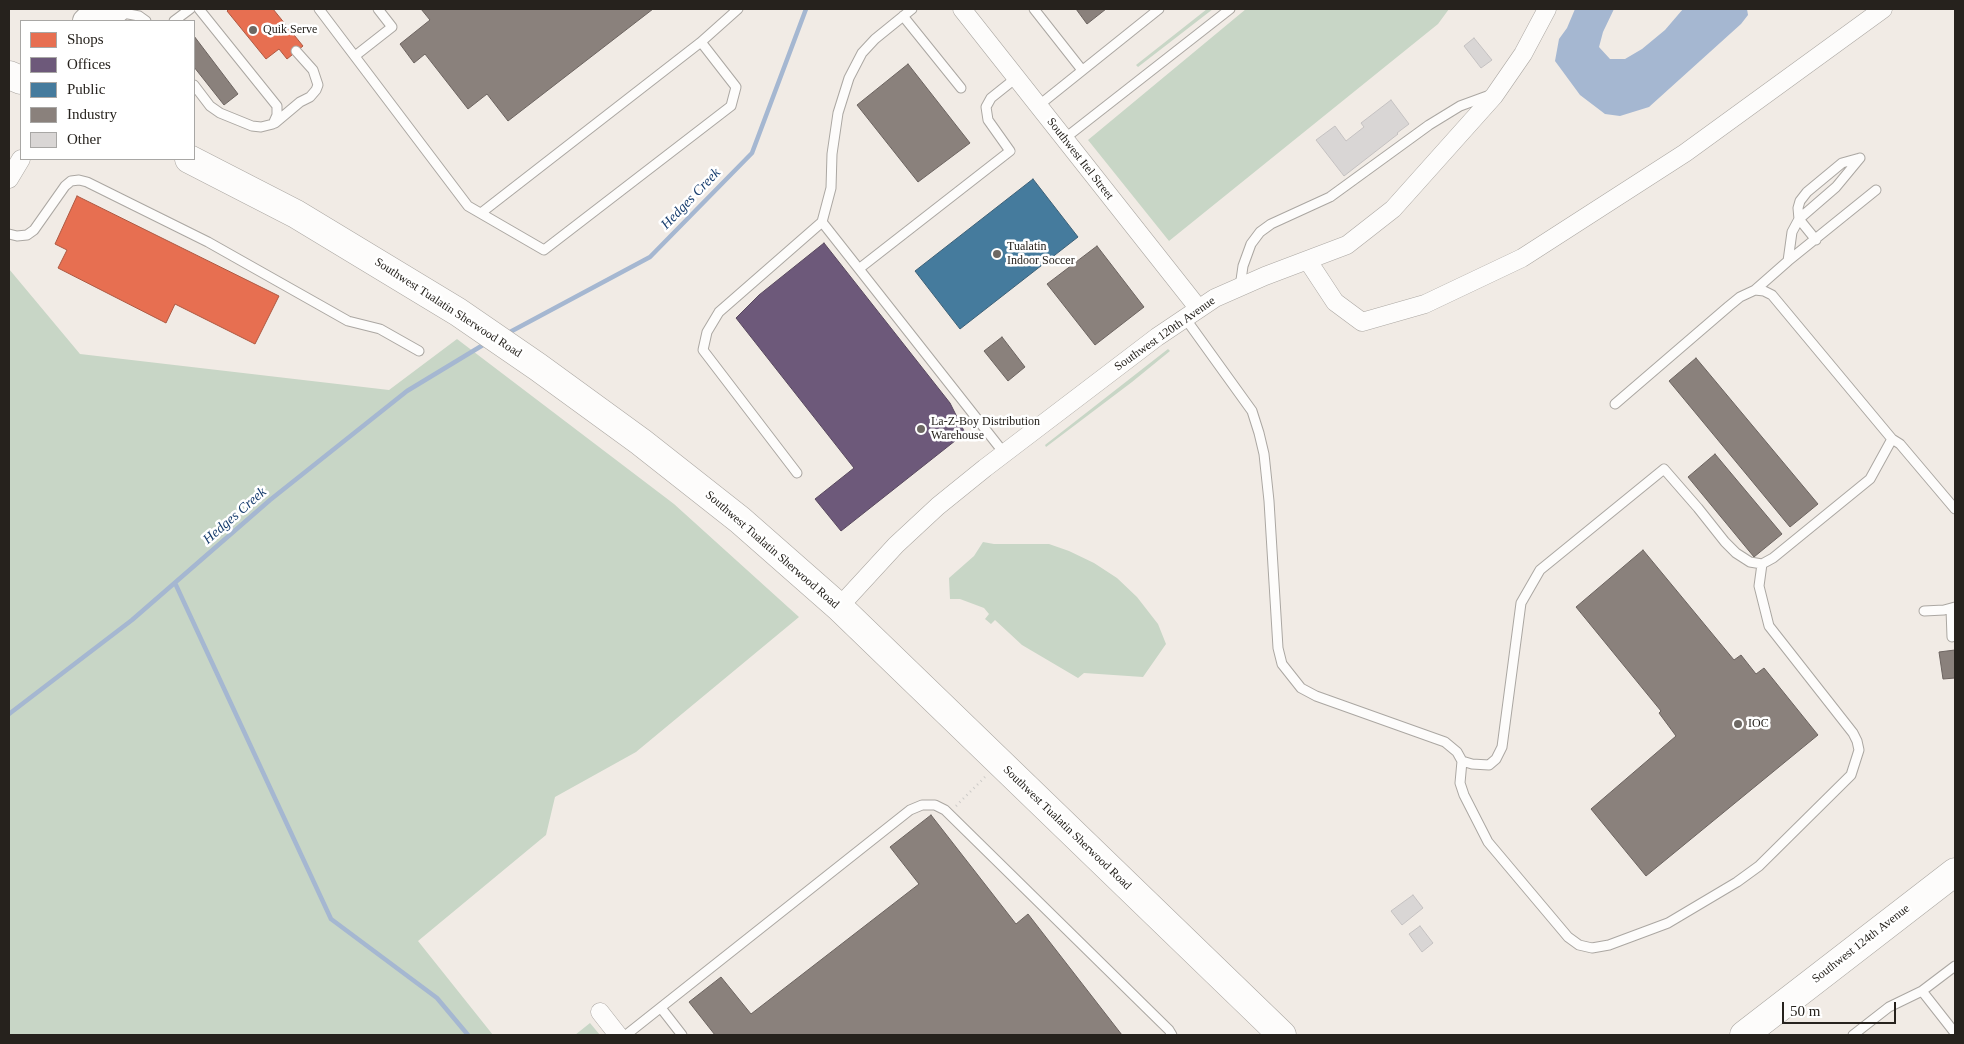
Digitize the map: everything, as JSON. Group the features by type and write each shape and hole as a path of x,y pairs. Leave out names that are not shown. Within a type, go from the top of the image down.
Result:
{"main road":[{"name":"Southwest Tualatin Sherwood Road","path":"191,160 296,214 458,312 641,442 740,520 839,607 1282,1035"},
{"name":"Southwest 124th Avenue","path":"1744,1035 1955,872"}],"street":[{"name":"Southwest Itel Street","path":"962,9 1064,139 1192,313"},
{"name":"Southwest 120th Avenue","path":"839,607 896,545 944,501 1157,337 1215,298 1346,245 1393,209 1497,92 1523,54 1547,9"},
{"path":"1308,261 1335,302 1362,322 1425,304 1522,258 1686,153 1883,9"},
{"path":"88,20 109,13"},
{"path":"9,179 20,160"},
{"path":"600,1012 618,1035"}],"lane":[{"path":"175,20 190,9"},
{"path":"200,9 277,106 277,115 273,124"},
{"path":"319,9 468,206 544,250 731,106 736,87 701,42"},
{"path":"355,56 392,27 378,9"},
{"path":"481,213 701,42 738,9"},
{"path":"797,473 703,350 707,332 718,312 822,222 831,188 832,154 838,113 849,78 862,53 875,38 912,9"},
{"path":"1034,9 1082,70"},
{"path":"1038,106 1159,9"},
{"path":"1064,139 1230,9"},
{"path":"109,13 140,16 145,20"},
{"path":"903,16 961,88"},
{"path":"195,85 210,106 220,113 252,126 273,124 300,102 310,97 318,85 314,70 296,51"},
{"path":"860,268 1010,151 988,120 986,107 991,98 1016,78"},
{"path":"1240,287 1251,244 1260,232 1278,221 1330,197 1429,125 1460,106 1497,92"},
{"path":"1788,261 1792,232 1799,219 1836,188 1860,158 1842,163 1807,192 1798,208 1799,219 1816,240"},
{"path":"9,234 17,236 26,235 34,230 65,186 71,181 87,182 216,246 348,321 380,329 419,351"},
{"path":"1615,404 1729,306 1755,290 1876,190"},
{"path":"822,222 1004,453"},
{"path":"1755,290 1764,291 1772,295 1892,439 1900,444 1955,509"},
{"path":"1192,313 1252,411 1259,433 1269,501 1278,648 1282,664 1301,688 1316,696 1446,742 1457,752 1462,761 1460,783 1464,795 1488,842 1568,937 1579,944 1592,948 1609,945 1668,923 1737,882 1758,866 1851,775 1859,750 1857,741 1853,733 1769,626 1759,586 1762,564"},
{"path":"1462,761 1489,766 1496,759 1502,747 1521,604 1540,570 1664,469 1736,553 1750,562 1762,564 1773,558 1870,479 1892,439"},
{"path":"1924,611 1953,608 1952,637"},
{"path":"626,1035 910,810 922,805 935,805 948,813 1172,1035"},
{"path":"1853,1035 1889,1007 1922,992 1955,966"},
{"path":"1922,992 1955,1033"},
{"path":"660,1008 682,1035"}],"path":[{"path":"948,813 999,762"}],"green space":[{"path":"1207,9 1213,9 1138,67 1136,65"},
{"path":"1246,9 1449,9 1438,24 1169,241 1088,140"},
{"path":"9,269 80,354 389,390 457,339 674,504 799,617 636,752 555,797 546,835 418,941 493,1035 9,1035"},
{"path":"1168,349 1170,351 1132,382 1046,447 1045,445"},
{"path":"983,542 994,544 1049,544 1094,563 1117,578 1137,597 1158,624 1166,644 1143,677 1084,673 1078,678 1022,645 995,620 991,624 985,619 989,614 984,608 960,599 950,599 949,578 974,556"},
{"path":"590,1023 600,1035 575,1035"}],"water":[{"path":"1575,9 1614,9 1603,32 1599,47 1610,59 1625,59 1642,49 1665,30 1683,9 1747,9 1748,15 1741,24 1649,107 1620,116 1605,114 1580,95 1555,61 1559,39 1567,28"}],"building: Shops":[{"path":"229,9 273,9 303,46 287,59 279,49 266,59 227,11"},
{"path":"77,196 279,296 255,344 175,304 166,323 58,268 67,250 55,244"}],"building: Offices":[{"path":"824,243 950,403 965,433 841,531 815,499 854,468 736,318 759,295"}],"building: Public":[{"name":"Tualatin Indoor Soccer","path":"1033,179 1078,237 960,329 915,271"}],"building: Industry":[{"path":"421,9 653,9 508,121 487,94 468,109 425,54 414,63 400,44 430,20"},
{"path":"1076,9 1106,9 1087,24"},
{"path":"195,37 238,94 224,105 195,68"},
{"path":"908,64 970,143 918,182 857,105"},
{"path":"1097,246 1144,307 1095,345 1047,284"},
{"path":"1002,337 1025,367 1008,381 984,351"},
{"path":"1696,358 1818,504 1790,527 1669,381"},
{"path":"1715,454 1782,534 1754,557 1688,477"},
{"name":"IOC","path":"1643,550 1734,660 1741,655 1756,674 1764,668 1818,735 1646,876 1591,809 1676,736 1659,713 1661,711 1576,607"},
{"path":"1955,650 1955,678 1943,679 1939,652"},
{"path":"931,815 1016,924 1028,914 1122,1035 715,1035 689,1002 721,977 751,1014 919,884 890,847"}],"building: Other":[{"path":"1474,38 1492,60 1481,68 1464,46"},
{"path":"1391,100 1409,124 1344,176 1316,140 1335,126 1346,141 1364,127 1361,123"},
{"path":"1413,895 1423,908 1402,925 1391,911"},
{"path":"1420,926 1433,943 1422,952 1409,934"}],"waterway":[{"name":"Hedges Creek","path":"510,332 650,257 752,153 806,9"},
{"name":"Hedges Creek","path":"9,714 132,620 270,500 407,391 483,345"},
{"path":"175,583 331,919 437,998 468,1035"}],"place":[{"name":"Quik Serve","path":"253,30"},
{"name":"Tualatin Indoor Soccer","path":"997,254"},
{"name":"La-Z-Boy Distribution Warehouse","path":"921,429"},
{"name":"IOC","path":"1738,724"}]}
